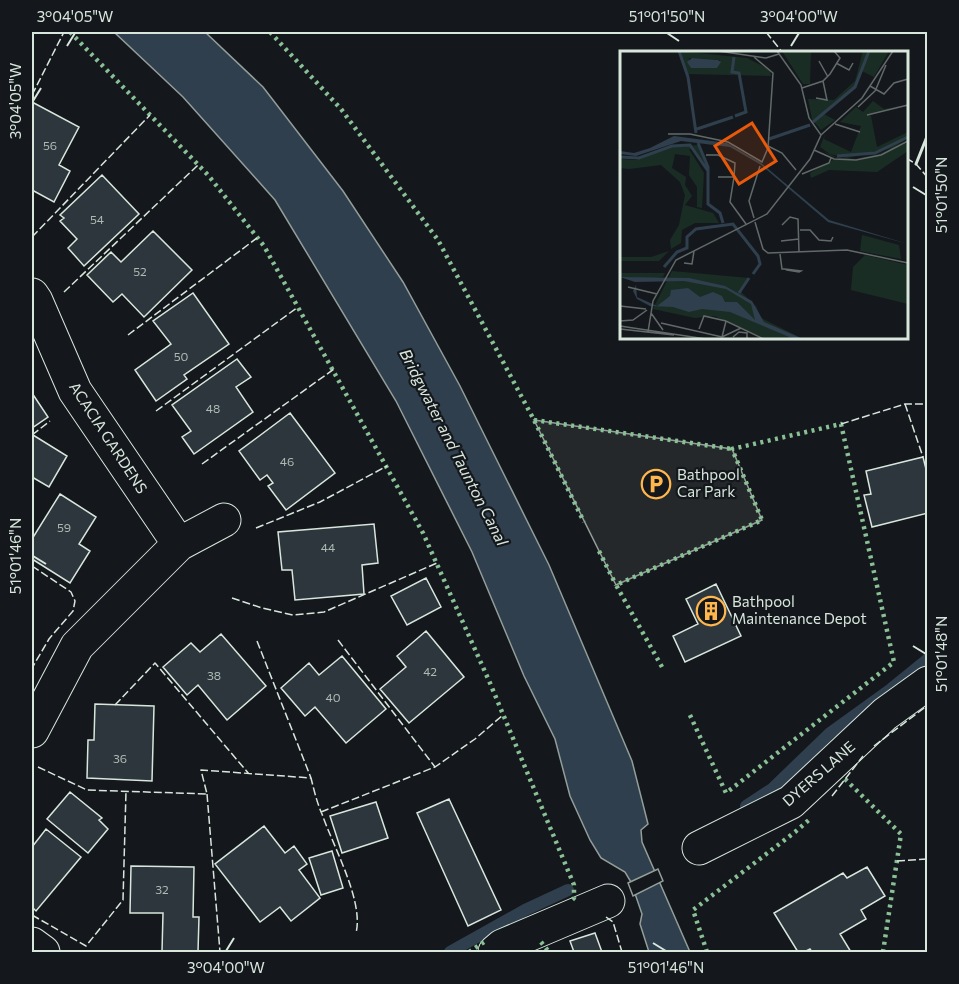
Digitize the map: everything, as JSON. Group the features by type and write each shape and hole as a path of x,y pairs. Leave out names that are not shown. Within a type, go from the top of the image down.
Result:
{"street":[{"name":"ACACIA GARDENS","path":"32,295 75,391 179,544"},
{"path":"32,731 77,646 179,544 224,520"},
{"name":"DYERS LANE","path":"699,848 791,802 885,714 927,683"},
{"path":"495,952 502,946 608,901"},
{"path":"32,944 43,952"}],"shaded area":[{"name":"Bathpool Car Park","path":"534,420 732,449 762,520 616,585"}],"water":[{"name":"Bridgwater and Taunton Canal","path":"114,32 205,32 263,87 343,191 403,282 460,386 549,565 632,761 648,824 641,830 642,842 690,952 649,952 640,924 642,914 631,882 625,872 601,858 590,840 570,796 555,739 524,676 472,552 396,401 275,200 183,97"}],"pier":[{"path":"658,869 663,881 633,896 628,883"}],"building":[{"path":"32,102 79,127 59,165 70,171 54,202 32,190"},
{"path":"102,175 139,214 84,266 68,248 77,239 60,221 64,218 60,215"},
{"path":"153,231 192,270 144,317 122,294 113,302 87,275 111,252 121,262"},
{"path":"193,293 229,344 184,375 187,379 156,401 135,370 171,344 153,321"},
{"path":"237,359 251,377 236,387 253,412 194,454 182,437 191,431 172,405"},
{"path":"32,393 48,417 32,428"},
{"path":"290,413 335,473 286,510 268,486 273,483 267,475 260,480 239,451"},
{"path":"33,435 67,456 49,487 32,477"},
{"path":"923,457 928,477 928,513 872,527 864,495 871,494 866,471"},
{"path":"60,494 96,517 79,544 90,551 70,583 32,559 32,539"},
{"path":"374,524 378,563 362,565 364,594 295,600 292,570 282,570 278,532"},
{"path":"426,578 441,607 407,625 391,596"},
{"name":"Bathpool Maintenance Depot","path":"716,584 741,636 685,662 673,636 698,624 686,599"},
{"path":"426,631 464,677 409,723 380,689 406,667 397,656"},
{"path":"221,634 266,686 227,720 198,685 187,695 163,667 191,643 200,652"},
{"path":"342,656 386,709 346,743 315,707 305,716 281,688 309,663 319,675"},
{"path":"95,704 154,706 152,781 87,778 88,740 94,740"},
{"path":"70,792 102,818 99,820 108,829 88,853 47,819"},
{"path":"449,799 501,910 468,926 417,813"},
{"path":"376,802 388,838 342,853 330,816"},
{"path":"264,826 285,853 294,846 307,864 299,870 320,898 291,921 280,907 260,922 215,864"},
{"path":"46,829 81,857 36,911 32,907 32,847"},
{"path":"332,851 343,888 321,895 309,858"},
{"path":"131,866 194,867 193,917 199,917 198,952 162,952 163,913 130,913"},
{"path":"867,867 885,896 861,910 866,919 840,934 851,952 812,952 810,949 798,952 774,913 843,873 847,878"},
{"path":"595,933 602,952 574,952 570,941"}],"waterway":[{"path":"746,806 772,789 830,733 928,659"},
{"path":"450,952 525,910 568,890"}],"hedge":[{"path":"70,32 208,175 264,246 423,533 490,683 574,885 572,900"},
{"path":"270,32 341,109 438,240 534,420 584,522"},
{"path":"534,420 732,449"},
{"path":"662,667 616,585 762,520 732,449 841,424 894,662 726,793 689,713"},
{"path":"599,551 616,585"},
{"path":"845,779 901,834 883,952"},
{"path":"707,952 693,910 810,819"},
{"path":"469,952 484,942"},
{"path":"541,942 549,952"}],"fence":[{"path":"32,95 64,32"},
{"path":"766,32 781,51"},
{"path":"32,237 150,115"},
{"path":"908,159 916,164 928,178"},
{"path":"64,292 198,165"},
{"path":"128,335 257,238"},
{"path":"156,411 298,307"},
{"path":"202,464 334,369"},
{"path":"905,404 923,457"},
{"path":"841,424 905,404 928,404"},
{"path":"32,435 50,421"},
{"path":"256,528 320,502 387,466"},
{"path":"232,598 293,615 324,612 437,563"},
{"path":"32,566 71,592 75,601 73,611 49,639 32,668"},
{"path":"338,640 435,767"},
{"path":"257,641 311,778"},
{"path":"115,705 155,663 249,774"},
{"path":"874,746 928,705"},
{"path":"321,812 435,767 475,739 503,715"},
{"path":"832,796 863,756"},
{"path":"38,767 87,790 207,794 201,770 311,778 352,890 356,905 356,933"},
{"path":"32,915 86,946 123,900 126,791"},
{"path":"207,794 220,952"},
{"path":"897,861 928,859"},
{"path":"606,917 613,922 622,952"}],"wall":[{"path":"916,164 928,134"}],"place":[{"name":"Bathpool Car Park","path":"656,484"},
{"name":"Bathpool Maintenance Depot","path":"711,611"}]}
